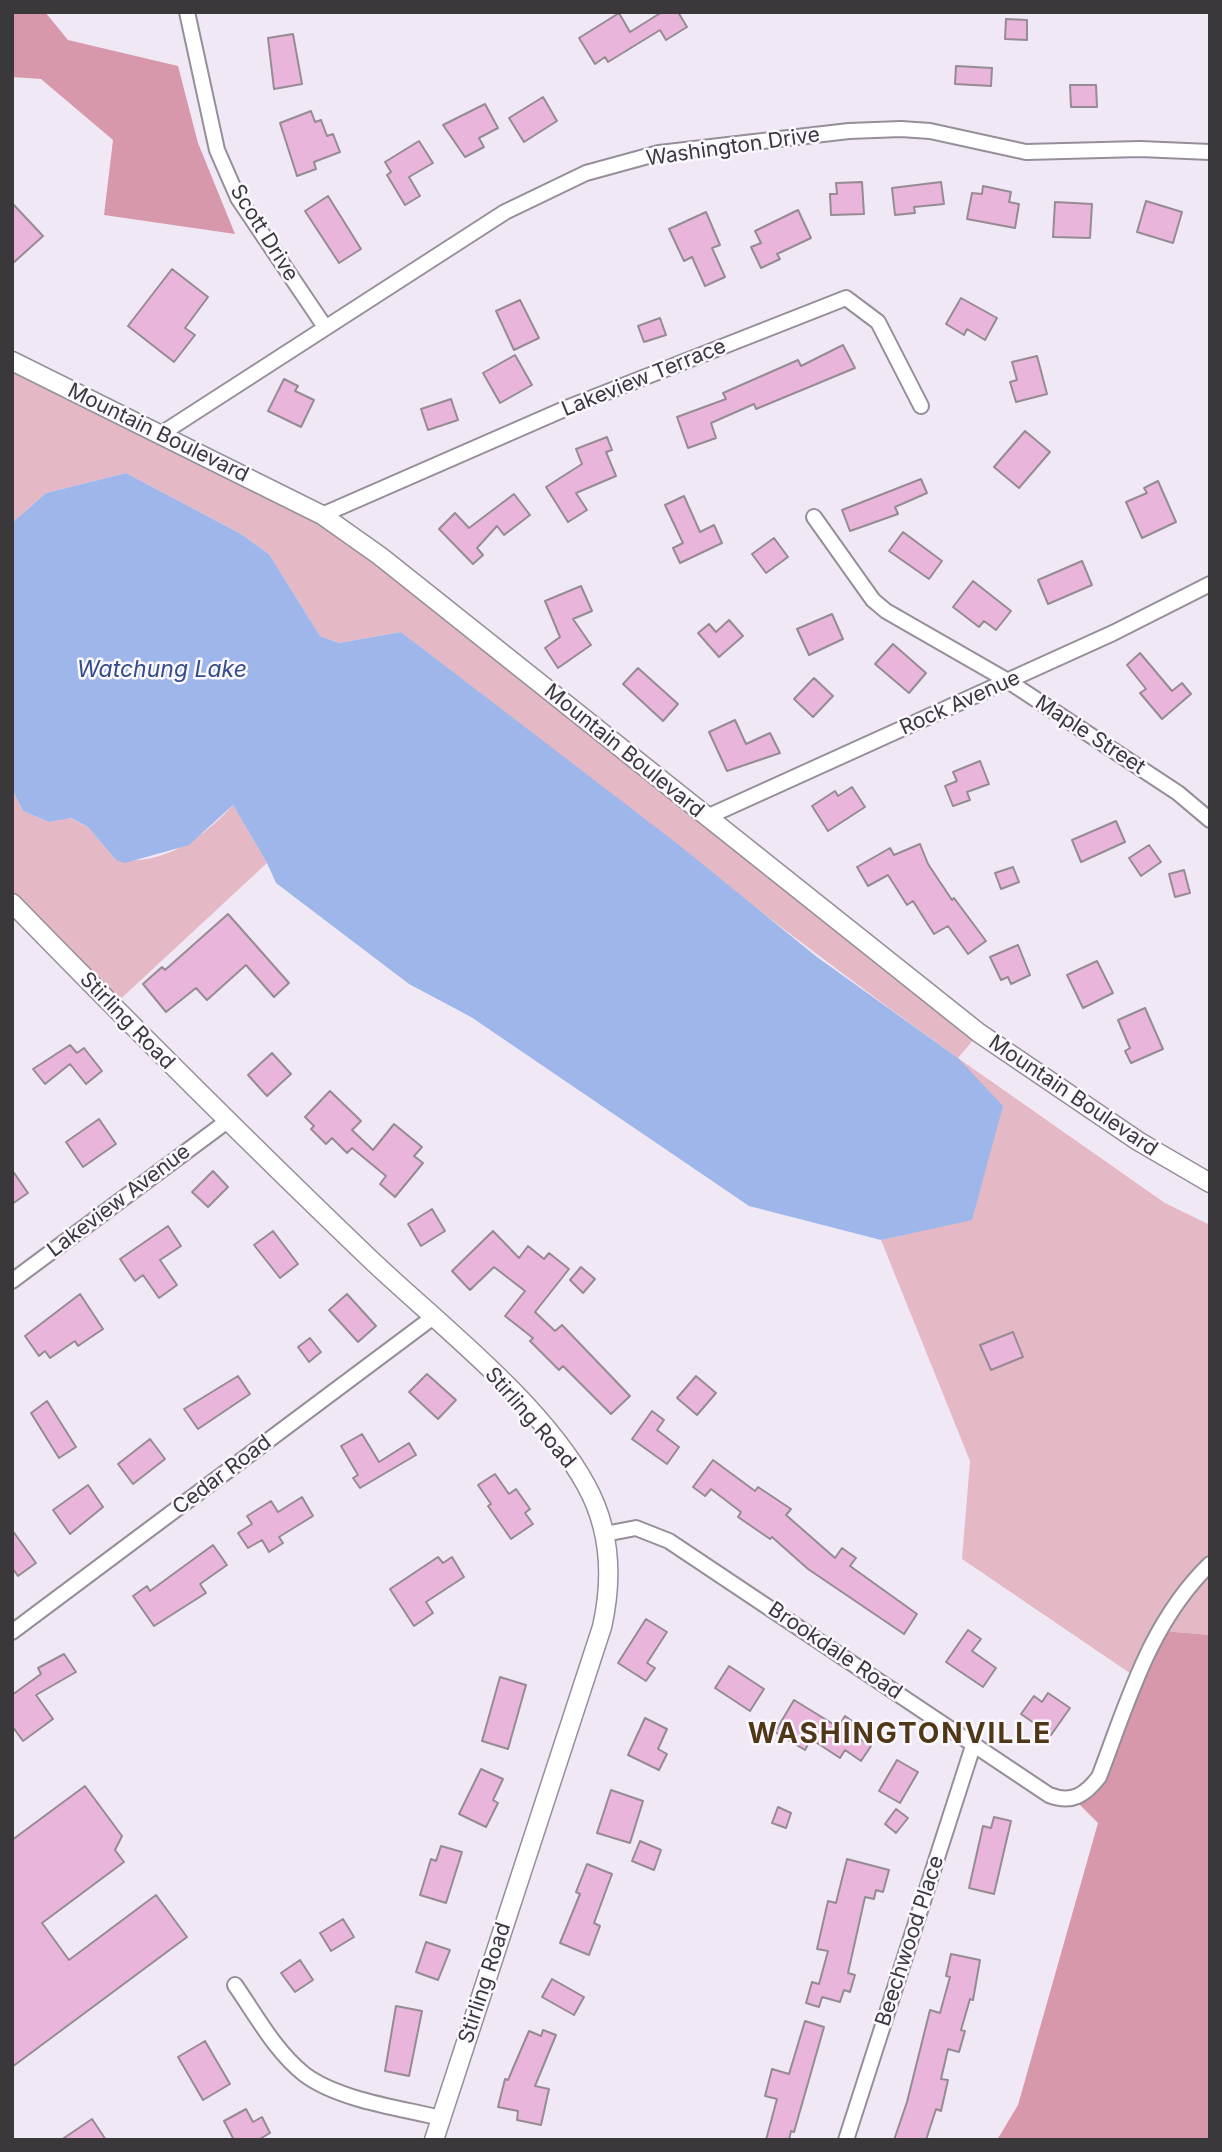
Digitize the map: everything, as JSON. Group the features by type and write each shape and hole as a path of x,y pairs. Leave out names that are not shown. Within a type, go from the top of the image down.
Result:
{"street":[{"name":"Scott Drive","path":"187,12 217,150 238,198 325,327"},
{"name":"Washington Drive","path":"161,434 505,212 586,173 659,153 849,131 901,129 930,131 1026,152 1140,149 1210,152"},
{"name":"Lakeview Terrace","path":"322,515 569,407 846,298 878,322 920,406"},
{"name":"Mountain Boulevard","path":"12,361 322,515 380,556 979,1033 1138,1141 1210,1183"},
{"name":"Maple Street","path":"814,517 873,600 886,611 1008,681 1178,793 1210,820"},
{"name":"Rock Avenue","path":"707,817 1113,634 1210,584"},
{"name":"Stirling Road","path":"12,903 226,1122 510,1389 566,1452 597,1508 605,1534 610,1577 602,1628 434,2140"},
{"name":"Lakeview Avenue","path":"12,1281 226,1122"},
{"name":"Cedar Road","path":"12,1632 432,1318"},
{"name":"Brookdale Road","path":"605,1534 636,1528 669,1541 1049,1795 1062,1800 1076,1798 1088,1791 1099,1777 1142,1664 1159,1629 1184,1590 1210,1564"},
{"name":"Beechwood Place","path":"846,2140 974,1743"},
{"path":"235,1985 282,2052 305,2074 331,2089 441,2118"}],"shaded area":[{"path":"12,12 45,12 68,40 178,66 198,143 235,234 104,215 113,140 41,79 12,77"},
{"path":"12,361 322,515 979,1033 958,1058 747,901 401,632 339,643 320,636 269,554 241,534 126,473 46,493 12,523"},
{"path":"12,789 23,811 49,822 70,818 88,827 116,860 150,858 181,847 208,829 233,805 267,863 113,1006 12,903"},
{"path":"958,1058 1165,1203 1210,1225 1210,1635 1164,1631 1140,1680 962,1559 970,1461 881,1240 972,1219"},
{"path":"1164,1631 1210,1635 1210,2140 997,2140 1018,2105 1098,1823 1078,1803"}],"water":[{"name":"Watchung Lake","path":"126,473 241,534 269,554 320,636 339,643 401,632 679,845 817,957 958,1058 1003,1106 972,1220 881,1240 749,1206 471,1017 409,984 276,883 233,805 189,845 125,863 116,860 88,827 71,818 49,822 23,811 12,789 12,523 46,493"}],"building":[{"path":"662,12 678,12 687,27 666,40 660,30 608,62 605,57 595,64 579,38 619,13 630,32"},
{"path":"1006,19 1027,20 1027,40 1005,39"},
{"path":"293,34 302,84 274,89 268,38"},
{"path":"956,66 992,68 991,86 955,84"},
{"path":"1070,85 1096,85 1097,107 1071,107"},
{"path":"543,97 557,121 524,142 509,118"},
{"path":"485,104 498,128 479,138 484,147 465,157 443,125"},
{"path":"311,111 315,122 321,120 327,136 333,134 340,152 314,162 316,169 297,176 280,123"},
{"path":"419,141 433,163 409,177 420,196 405,205 387,175 391,172 385,162"},
{"path":"862,182 864,214 831,215 830,194 837,194 836,183"},
{"path":"941,182 944,204 914,207 915,213 895,215 892,188"},
{"path":"983,186 1011,192 1009,202 1019,204 1015,228 967,219 972,193 982,194"},
{"path":"328,196 361,249 339,263 305,211"},
{"path":"1146,201 1182,212 1173,243 1137,232"},
{"path":"1055,202 1092,204 1090,238 1053,237"},
{"path":"12,203 43,236 12,264"},
{"path":"798,210 811,238 777,254 780,259 761,268 751,247 761,243 755,231"},
{"path":"706,212 720,245 712,248 725,277 705,286 692,257 684,261 669,229"},
{"path":"172,269 208,297 185,328 195,335 174,362 128,326"},
{"path":"961,298 997,318 985,340 967,329 964,335 946,324"},
{"path":"520,300 539,338 514,350 496,311"},
{"path":"660,318 666,335 644,342 638,326"},
{"path":"843,345 855,368 756,409 754,404 711,423 716,438 688,448 677,417 726,399 723,393 798,360 801,366"},
{"path":"515,355 532,385 500,403 483,373"},
{"path":"1037,356 1047,394 1016,402 1010,382 1017,380 1012,362"},
{"path":"284,379 298,386 295,391 314,400 301,427 268,411"},
{"path":"451,399 458,420 428,430 421,409"},
{"path":"1025,431 1050,452 1019,488 994,467"},
{"path":"607,437 612,450 606,452 616,476 576,493 587,510 568,522 546,487 582,464 576,449"},
{"path":"921,479 927,493 895,507 898,514 850,531 842,510"},
{"path":"1158,481 1176,522 1142,538 1126,502 1147,493 1144,488"},
{"path":"514,494 530,515 504,535 497,526 477,548 483,555 473,564 439,529 455,513 469,528"},
{"path":"684,496 700,532 714,525 722,543 680,563 673,548 683,543 665,505"},
{"path":"903,532 942,561 929,579 889,551"},
{"path":"774,538 788,557 766,573 752,554"},
{"path":"1082,561 1092,585 1048,604 1038,580"},
{"path":"973,581 1011,611 996,630 984,621 979,627 953,607"},
{"path":"581,586 592,611 573,619 591,645 558,668 545,648 560,637 545,601"},
{"path":"832,614 843,639 809,655 797,629"},
{"path":"729,620 743,636 719,657 698,633 709,624 716,632"},
{"path":"893,644 926,673 909,693 875,664"},
{"path":"1140,653 1172,691 1182,683 1191,694 1162,719 1140,693 1146,689 1127,665"},
{"path":"638,668 678,704 663,721 623,684"},
{"path":"814,678 833,696 813,717 794,699"},
{"path":"735,720 746,744 770,733 780,753 727,771 709,732"},
{"path":"980,761 989,784 967,792 970,800 953,806 945,786 957,781 953,772"},
{"path":"852,787 865,807 828,831 812,806 835,791 838,796"},
{"path":"1116,821 1125,842 1081,862 1072,840"},
{"path":"920,844 928,864 952,900 954,898 986,941 968,954 948,926 934,934 913,901 907,905 888,875 868,886 857,867 890,848 894,855"},
{"path":"1149,845 1161,862 1141,876 1129,858"},
{"path":"1013,867 1019,882 1001,889 995,873"},
{"path":"1184,870 1190,893 1175,897 1169,874"},
{"path":"228,914 289,983 274,997 246,965 207,1000 196,988 166,1012 143,984 162,967 165,970"},
{"path":"1018,945 1030,975 1011,984 1008,977 1001,980 990,957"},
{"path":"1097,961 1113,993 1083,1008 1067,975"},
{"path":"1145,1008 1163,1049 1131,1063 1125,1051 1130,1048 1118,1020"},
{"path":"70,1045 77,1053 84,1048 102,1071 86,1084 70,1064 45,1084 33,1069"},
{"path":"272,1053 291,1074 267,1096 248,1075"},
{"path":"330,1091 361,1121 352,1130 373,1150 394,1124 422,1147 414,1156 423,1163 395,1197 380,1184 386,1176 352,1148 347,1153 332,1138 326,1144 311,1129 314,1126 305,1117"},
{"path":"99,1119 116,1144 83,1167 66,1142"},
{"path":"12,1170 28,1193 12,1204"},
{"path":"213,1171 228,1187 208,1207 192,1192"},
{"path":"432,1209 445,1231 421,1246 408,1224"},
{"path":"168,1226 181,1246 160,1260 177,1285 159,1298 143,1275 135,1281 120,1259"},
{"path":"273,1231 298,1264 280,1278 254,1245"},
{"path":"493,1231 519,1258 528,1246 544,1259 549,1253 569,1269 535,1312 555,1331 562,1325 630,1396 611,1414 563,1366 559,1370 530,1341 533,1338 505,1316 525,1291 494,1267 470,1290 452,1271"},
{"path":"581,1267 595,1279 583,1293 570,1280"},
{"path":"80,1294 103,1329 78,1346 75,1341 50,1358 45,1351 39,1356 25,1336"},
{"path":"347,1294 376,1326 358,1342 329,1310"},
{"path":"1013,1332 1023,1357 991,1370 980,1345"},
{"path":"310,1338 321,1352 309,1362 298,1347"},
{"path":"427,1374 456,1400 438,1419 409,1392"},
{"path":"238,1376 250,1394 198,1429 184,1409"},
{"path":"696,1376 716,1393 697,1415 677,1398"},
{"path":"47,1401 76,1447 59,1458 31,1413"},
{"path":"652,1411 664,1420 657,1430 679,1447 667,1464 632,1439"},
{"path":"362,1434 379,1462 409,1443 416,1455 360,1488 353,1478 358,1475 341,1446"},
{"path":"150,1439 165,1459 133,1484 118,1464"},
{"path":"713,1460 755,1491 758,1487 791,1509 786,1515 835,1558 842,1548 856,1558 850,1566 917,1614 904,1634 808,1569 772,1537 770,1539 738,1517 741,1512 711,1489 705,1496 693,1487"},
{"path":"495,1474 509,1494 516,1489 530,1509 525,1513 533,1524 511,1539 488,1506 491,1504 478,1485"},
{"path":"88,1485 103,1507 70,1534 53,1510"},
{"path":"302,1497 313,1516 279,1537 283,1543 269,1552 262,1540 248,1548 238,1533 252,1524 247,1516 271,1501 278,1512"},
{"path":"12,1530 36,1563 18,1576 12,1568"},
{"path":"213,1545 227,1565 200,1584 206,1593 154,1626 133,1596 147,1586 150,1591"},
{"path":"438,1557 443,1563 452,1557 464,1577 426,1602 433,1613 414,1626 390,1589"},
{"path":"646,1619 667,1632 647,1663 655,1668 646,1681 618,1663"},
{"path":"968,1630 981,1639 972,1651 996,1668 983,1687 946,1662"},
{"path":"64,1654 76,1672 36,1695 53,1719 23,1741 12,1726 12,1695 41,1674 38,1668"},
{"path":"729,1666 764,1689 750,1711 715,1688"},
{"path":"500,1677 526,1685 508,1749 482,1741"},
{"path":"1048,1693 1070,1708 1051,1735 1021,1714 1034,1696 1042,1702"},
{"path":"794,1700 838,1727 845,1716 865,1730 860,1739 871,1746 861,1761 845,1750 840,1758 811,1739 805,1750 775,1732"},
{"path":"645,1718 667,1729 658,1749 667,1754 659,1770 628,1755"},
{"path":"897,1760 918,1772 900,1803 879,1791"},
{"path":"481,1769 503,1779 493,1800 498,1803 486,1827 459,1814"},
{"path":"85,1786 122,1836 115,1850 124,1862 42,1923 69,1960 156,1895 187,1937 12,2067 12,1840"},
{"path":"611,1790 643,1801 630,1843 597,1833"},
{"path":"778,1807 791,1813 786,1828 772,1823"},
{"path":"896,1809 908,1818 896,1833 885,1824"},
{"path":"994,1817 1011,1821 994,1894 969,1888 983,1826 991,1828"},
{"path":"640,1841 661,1850 654,1870 632,1861"},
{"path":"441,1846 462,1852 446,1903 420,1895 431,1859 436,1861"},
{"path":"847,1859 889,1870 883,1892 876,1890 874,1899 865,1897 848,1973 855,1975 850,1992 844,1990 840,2002 822,1997 819,2007 806,2003 812,1982 819,1984 828,1951 817,1949 828,1901 836,1903"},
{"path":"587,1864 612,1874 594,1923 600,1926 589,1955 560,1943 580,1894 576,1892"},
{"path":"343,1919 354,1937 331,1951 320,1933"},
{"path":"426,1942 450,1950 438,1980 416,1972"},
{"path":"951,1954 980,1960 973,2000 970,1999 961,2030 965,2031 959,2052 948,2049 941,2079 948,2080 941,2111 936,2109 926,2140 894,2140 907,2102 930,2010 940,2013 950,1977 946,1976"},
{"path":"300,1960 313,1980 295,1992 281,1973"},
{"path":"552,1979 584,1997 574,2015 542,1997"},
{"path":"396,2006 422,2011 409,2076 385,2071"},
{"path":"805,2021 824,2027 794,2132 791,2131 789,2140 766,2140 777,2099 765,2096 772,2069 789,2074"},
{"path":"543,2030 556,2035 535,2086 549,2089 541,2125 517,2120 518,2111 498,2107 505,2079 508,2080 529,2031 541,2036"},
{"path":"205,2041 230,2084 203,2100 178,2057"},
{"path":"246,2109 253,2122 262,2117 270,2133 258,2140 234,2140 224,2121"},
{"path":"92,2119 106,2140 61,2140"}],"district":[{"name":"WASHINGTONVILLE","path":"900,1735"}]}
